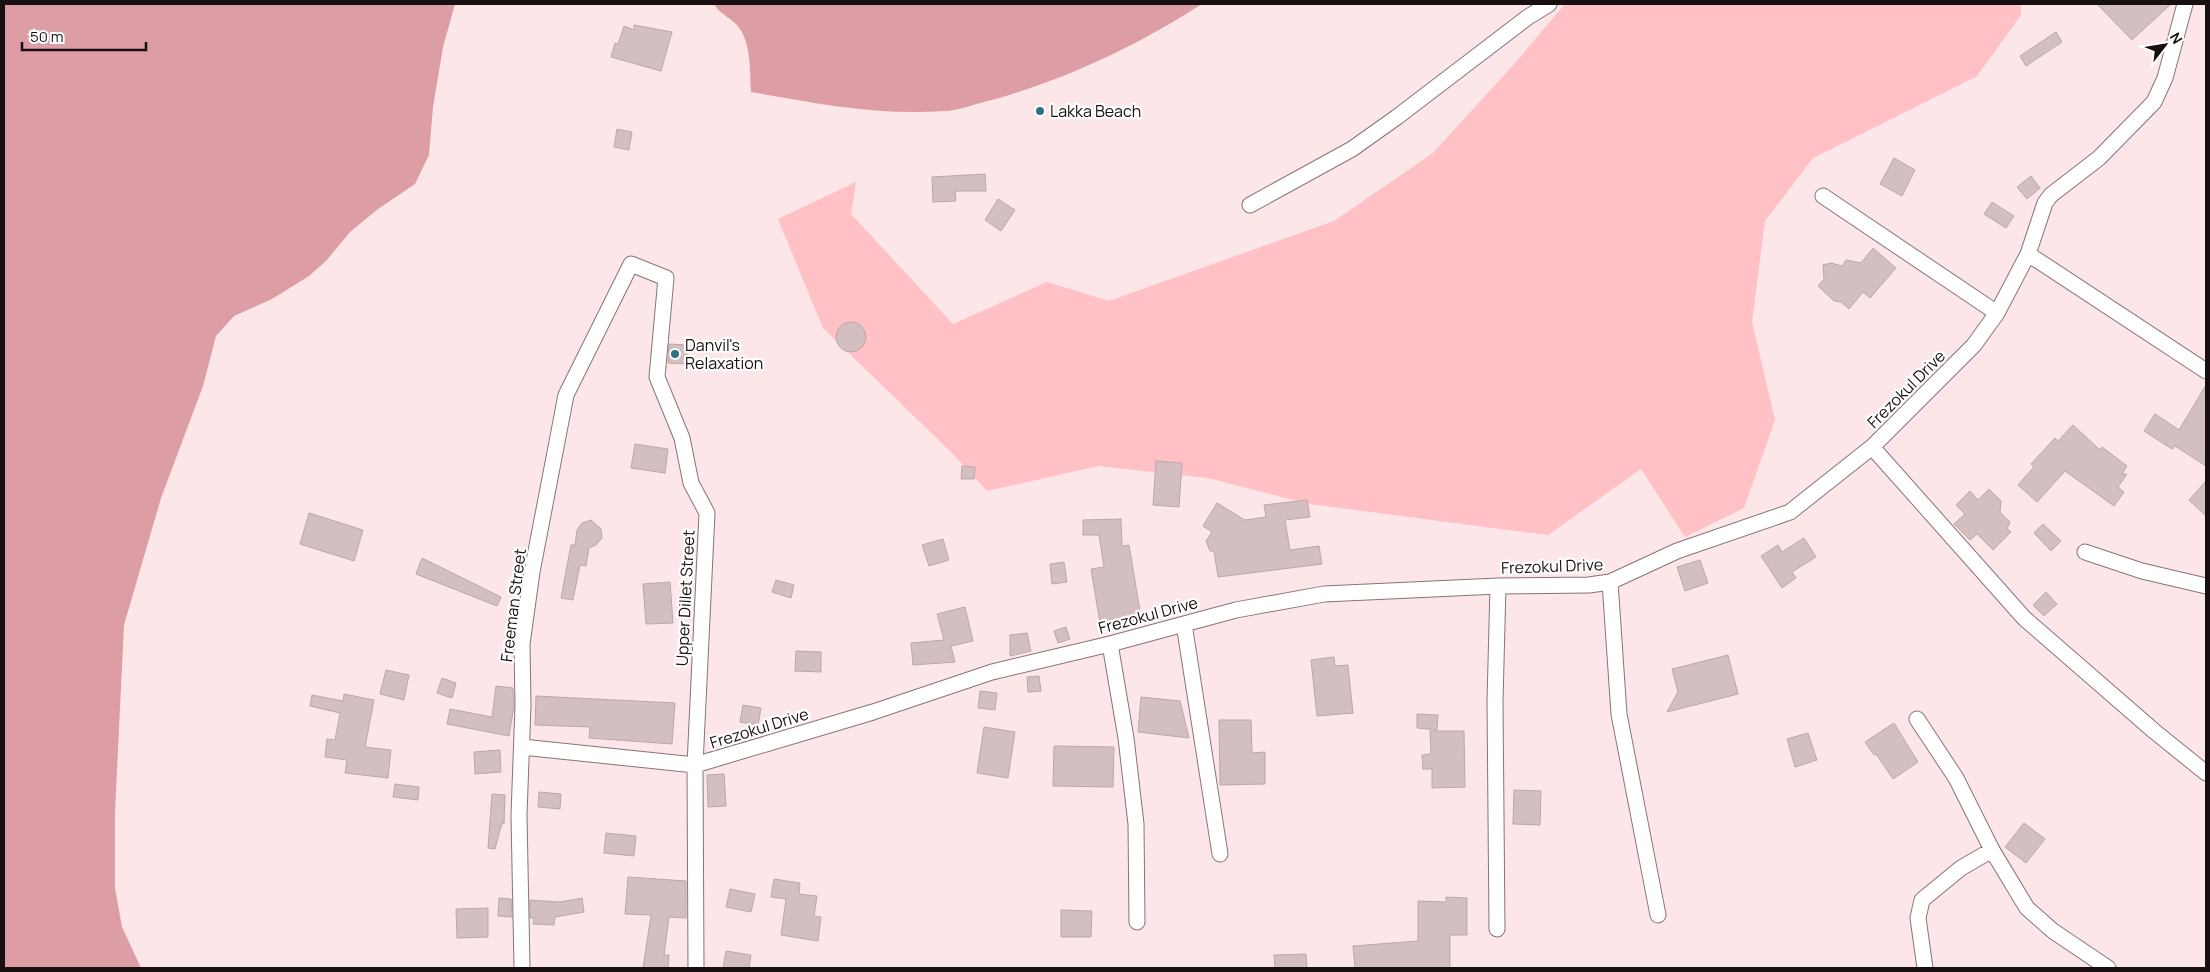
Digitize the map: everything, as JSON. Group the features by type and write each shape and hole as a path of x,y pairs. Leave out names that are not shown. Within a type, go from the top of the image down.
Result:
{"street":[{"path":"1250,204 1352,149 1528,17 1549,4"},
{"name":"Frezokul Drive","path":"695,765 873,712 992,672 1110,644 1236,610 1324,594 1498,586 1589,585 1610,582 1677,551 1790,512 1872,446 1974,345 1997,313 2028,254 2045,203 2050,195 2099,158 2154,102 2165,78 2186,4"},
{"path":"1822,196 1997,313"},
{"path":"2028,254 2206,371"},
{"name":"Freeman Street","path":"522,968 520,815 524,635 532,572 566,395 630,264"},
{"name":"Upper Dillet Street","path":"630,264 666,278 658,378 682,438 691,483 707,513 695,765 696,968"},
{"path":"1872,446 2024,618 2154,731 2206,773"},
{"path":"2085,552 2142,571 2206,586"},
{"path":"1610,582 1619,714 1658,915"},
{"path":"1497,929 1495,701 1498,586"},
{"path":"1184,624 1220,854"},
{"path":"1110,644 1126,738 1136,824 1137,922"},
{"path":"1917,719 1956,778 1992,850 2027,908 2053,931 2108,968"},
{"path":"522,746 695,765"},
{"path":"1925,968 1918,918 1922,900 1961,868 1992,850"}],"shaded area":[{"path":"4,4 455,4 443,47 433,107 429,155 415,184 378,209 350,232 326,261 309,276 272,299 234,316 216,336 203,386 161,498 124,625 115,812 115,888 122,927 141,968 4,968"},
{"path":"714,4 1202,4 1150,35 1097,62 1013,94 949,111 895,112 847,108 751,92 749,59 744,36 734,22"},
{"path":"1565,4 2021,4 2021,15 1977,76 1813,158 1765,221 1752,322 1775,420 1744,508 1685,537 1641,469 1548,535 1309,504 1208,478 1098,466 987,491 953,454 823,328 778,219 856,182 851,214 953,324 1047,282 1109,301 1334,221 1433,153 1516,62"}],"building":[{"path":"2097,4 2171,4 2132,40"},
{"path":"634,25 672,32 661,71 611,57 615,43 618,44 624,26 634,30"},
{"path":"2056,32 2062,42 2026,66 2020,56"},
{"path":"617,129 632,132 629,150 614,147"},
{"path":"1894,158 1915,170 1902,196 1880,184"},
{"path":"985,174 986,191 955,191 956,201 933,202 932,177"},
{"path":"2031,176 2040,188 2027,199 2017,187"},
{"path":"998,199 1015,210 1001,231 985,220"},
{"path":"1992,202 2014,216 2006,228 1984,214"},
{"path":"1873,248 1896,268 1870,298 1863,292 1849,309 1841,302 1834,301 1818,286 1824,279 1823,265 1831,263 1842,266 1846,260 1861,263"},
{"path":"851,322 862,326 866,337 862,348 851,352 840,348 836,337 840,326"},
{"name":"Danvil's Relaxation","path":"669,344 688,345 686,364 668,363"},
{"path":"2206,385 2206,466 2175,446 2172,449 2144,431 2155,414 2179,430"},
{"path":"2073,425 2100,450 2102,447 2127,466 2122,474 2127,474 2118,487 2124,492 2114,506 2065,471 2037,502 2018,485 2034,467 2031,464 2055,438 2058,441"},
{"path":"635,444 668,449 665,473 631,468"},
{"path":"1156,461 1182,463 1179,507 1153,505"},
{"path":"962,466 975,467 974,479 961,479"},
{"path":"2206,481 2206,516 2189,500"},
{"path":"1989,489 2001,501 2000,512 2010,522 2007,529 2011,532 1993,550 1977,534 1970,540 1954,524 1965,514 1956,505 1970,491 1978,500"},
{"path":"1307,500 1310,517 1285,520 1290,550 1319,546 1322,564 1218,577 1214,551 1210,551 1206,541 1212,532 1203,526 1217,503 1245,520 1266,517 1264,505"},
{"path":"309,513 363,530 354,561 300,544"},
{"path":"1121,519 1122,546 1129,545 1142,623 1101,629 1091,569 1104,567 1099,535 1083,535 1083,520"},
{"path":"591,520 601,529 602,538 596,545 589,548 586,566 580,565 573,600 561,598 571,545 575,545 577,530 582,523"},
{"path":"2043,524 2061,541 2051,551 2034,533"},
{"path":"1804,538 1816,557 1792,572 1796,578 1782,588 1761,556 1778,545 1782,552"},
{"path":"943,539 949,560 929,566 922,545"},
{"path":"422,558 501,597 497,606 416,574"},
{"path":"1700,560 1708,583 1685,591 1677,567"},
{"path":"1064,562 1067,582 1052,584 1050,564"},
{"path":"776,580 794,585 791,598 772,592"},
{"path":"670,582 673,623 646,624 643,584"},
{"path":"2046,592 2057,604 2044,616 2033,605"},
{"path":"965,607 973,641 951,646 955,662 913,665 911,643 944,640 937,614"},
{"path":"1066,627 1070,639 1058,643 1054,631"},
{"path":"1027,633 1031,651 1010,656 1010,635"},
{"path":"796,651 821,652 821,672 795,671"},
{"path":"1728,655 1738,694 1667,712 1678,692 1672,669"},
{"path":"1334,657 1335,666 1348,665 1353,713 1317,716 1311,660"},
{"path":"386,670 409,675 404,700 380,694"},
{"path":"1039,676 1041,691 1028,692 1027,677"},
{"path":"442,678 456,683 452,698 437,693"},
{"path":"496,686 513,688 514,706 509,736 447,724 450,709 492,717"},
{"path":"980,691 997,693 995,710 978,708"},
{"path":"344,694 374,700 365,747 391,750 388,778 345,773 347,760 325,757 327,739 335,740 340,713 310,706 312,695 343,701"},
{"path":"536,696 675,703 672,744 589,738 590,727 535,725"},
{"path":"1141,697 1180,701 1189,738 1138,732"},
{"path":"743,705 761,708 758,725 740,722"},
{"path":"1417,714 1438,715 1437,730 1417,728"},
{"path":"1219,720 1251,720 1252,753 1265,752 1265,784 1220,785"},
{"path":"1894,723 1918,762 1893,779 1876,754 1874,755 1865,742"},
{"path":"984,727 1015,732 1008,778 977,773"},
{"path":"1430,731 1464,731 1465,787 1432,788 1432,769 1423,769 1422,755 1431,754"},
{"path":"1808,733 1817,760 1795,767 1787,739"},
{"path":"1054,746 1114,747 1113,787 1053,786"},
{"path":"500,750 501,772 475,774 474,752"},
{"path":"724,774 726,806 708,807 707,775"},
{"path":"395,784 419,787 418,800 393,797"},
{"path":"1514,790 1541,791 1540,825 1513,824"},
{"path":"539,792 561,794 560,809 538,807"},
{"path":"492,794 505,795 504,824 502,823 495,849 488,848"},
{"path":"2024,823 2045,839 2026,863 2005,847"},
{"path":"606,833 636,836 634,856 604,853"},
{"path":"628,877 686,881 686,918 669,917 664,955 669,955 668,968 643,968 651,915 625,914"},
{"path":"774,879 800,883 799,894 817,896 814,916 821,917 818,941 781,935 786,899 771,897"},
{"path":"730,889 755,894 751,912 726,907"},
{"path":"1446,897 1467,898 1467,935 1450,935 1450,968 1355,968 1353,946 1418,941 1418,901 1446,902"},
{"path":"499,898 511,899 512,917 498,916"},
{"path":"582,898 584,912 555,917 554,925 533,924 534,918 530,918 530,900 560,902"},
{"path":"488,908 488,937 457,938 456,909"},
{"path":"1061,910 1092,911 1091,937 1061,937"},
{"path":"726,951 751,955 749,968 723,968"},
{"path":"1306,954 1307,968 1275,968 1274,955"}],"place":[{"name":"Lakka Beach","path":"1040,111"},
{"name":"Danvil's Relaxation","path":"675,354"}]}
